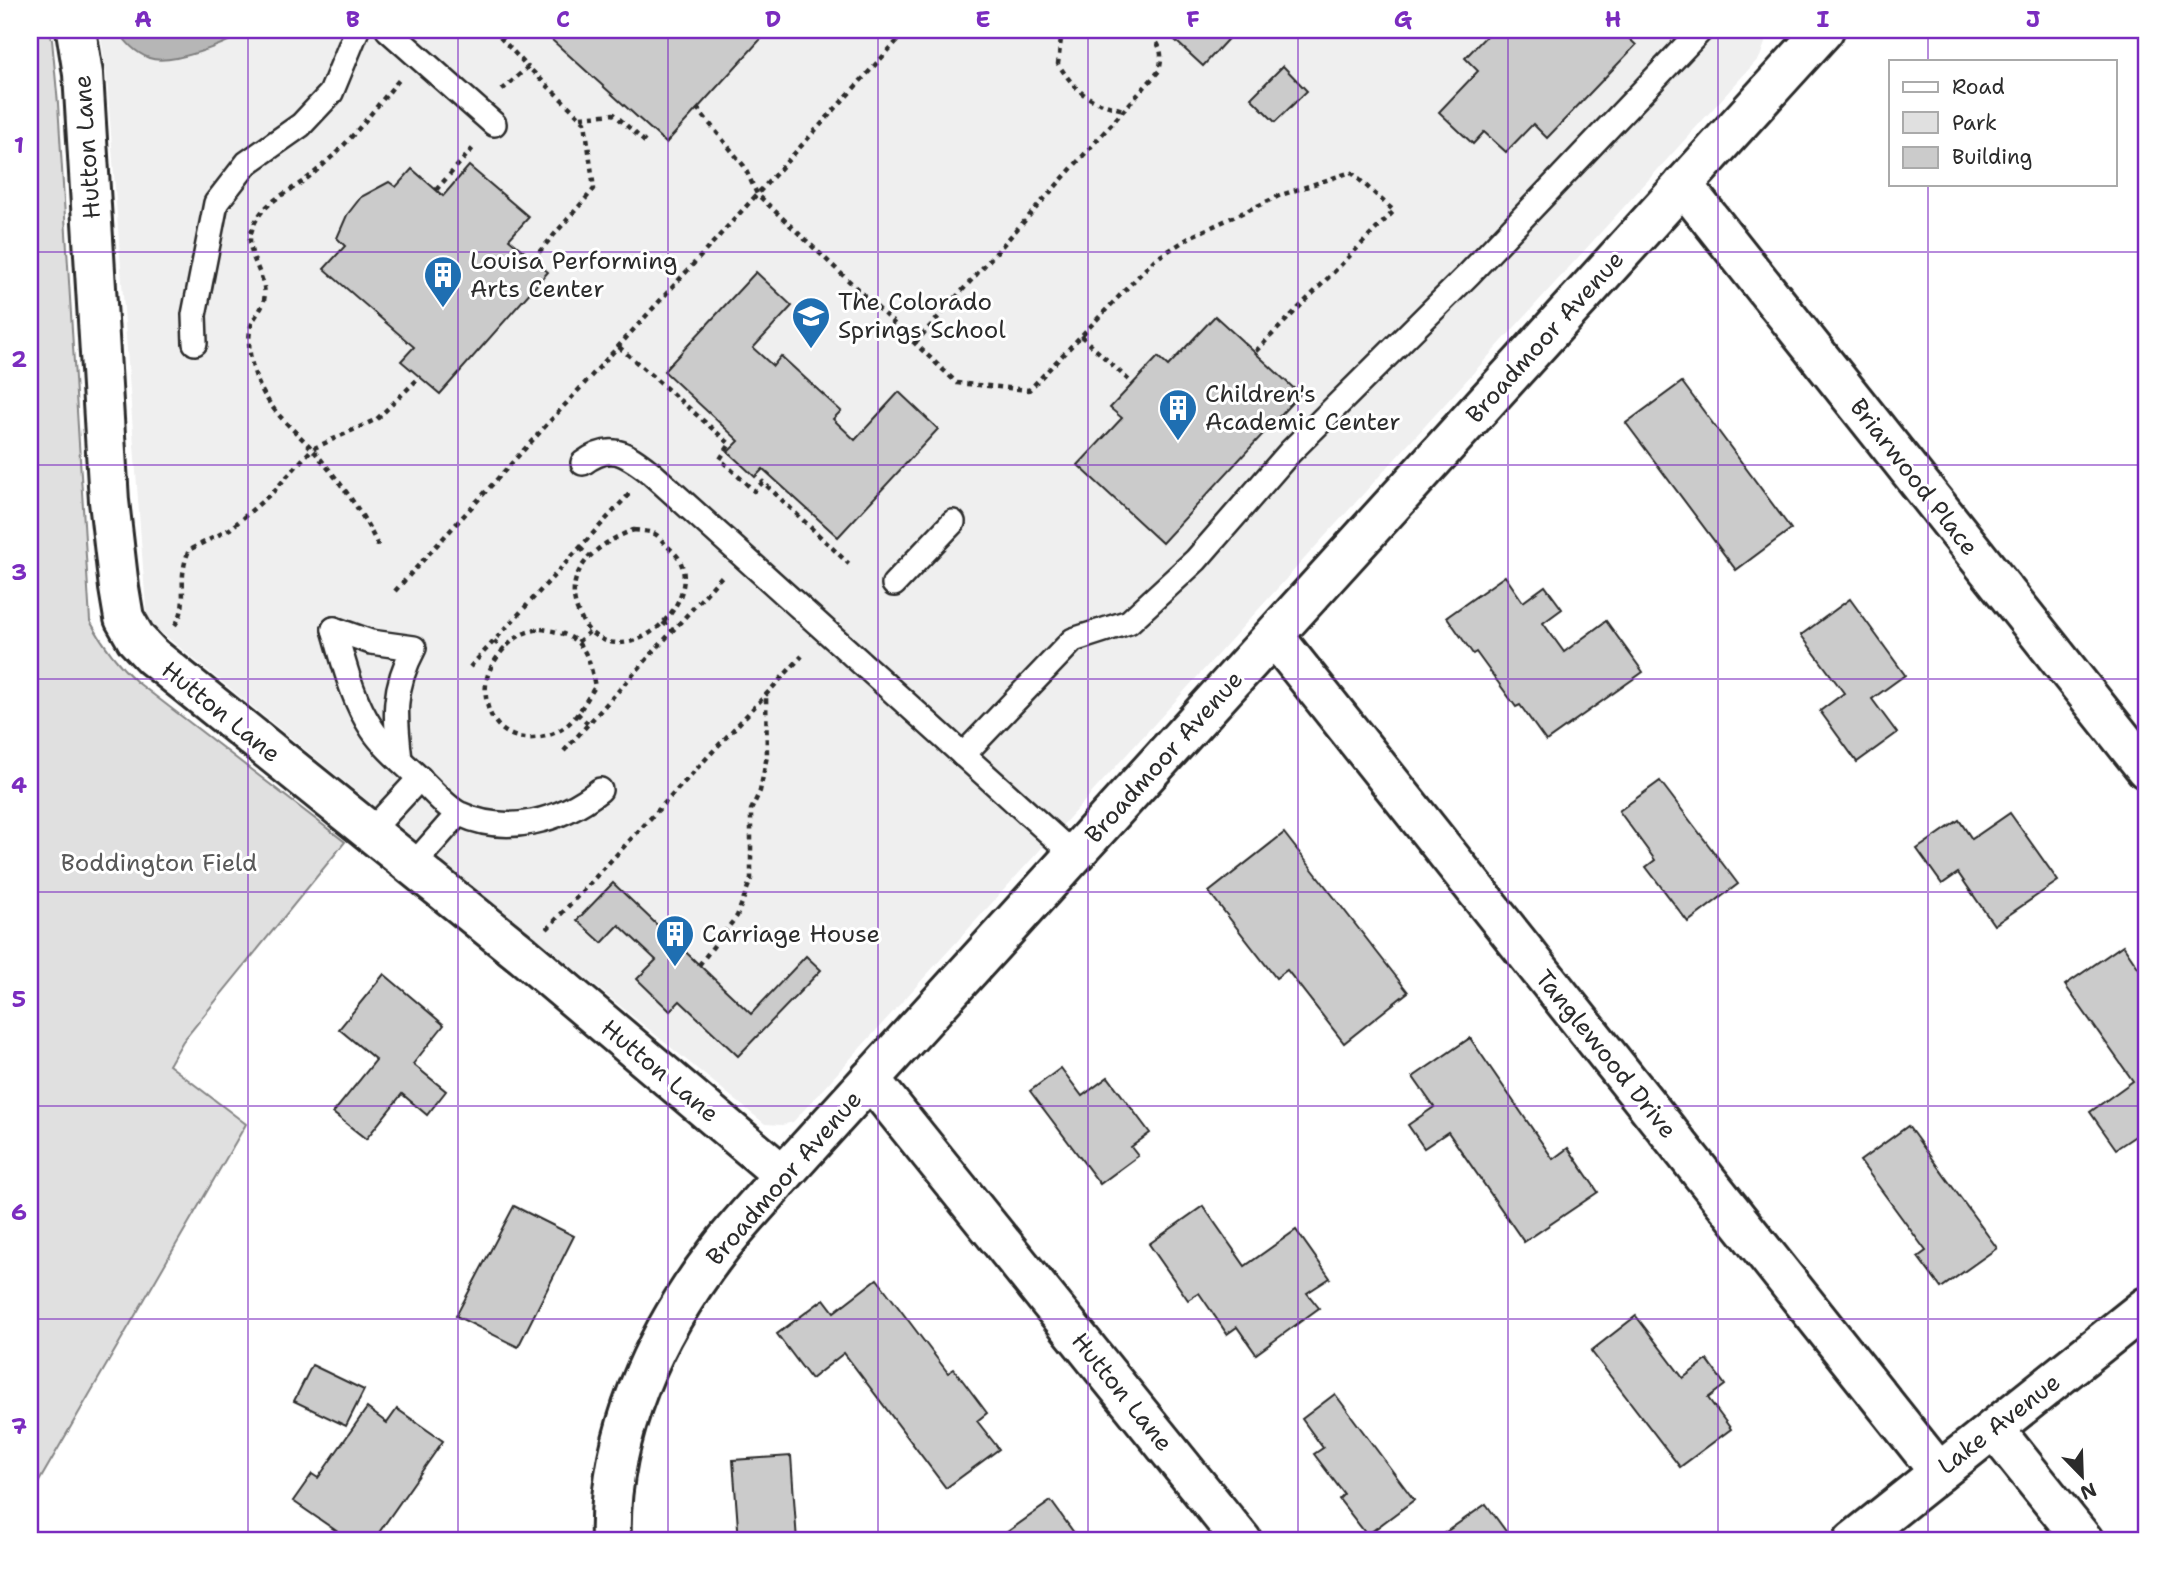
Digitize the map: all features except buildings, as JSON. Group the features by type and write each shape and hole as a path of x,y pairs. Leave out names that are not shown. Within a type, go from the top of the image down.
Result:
{"street":[{"name":"Hutton Lane","path":"76,30 83,75 109,501 124,618 136,639 152,656 523,955 782,1175"},
{"name":"Broadmoor Avenue","path":"611,1541 610,1502 618,1454 634,1400 658,1346 717,1251 782,1175 1683,185 1803,38"},
{"name":"Briarwood Place","path":"1683,185 2146,769"},
{"name":"Tanglewood Drive","path":"1274,636 1938,1472"},
{"name":"Hutton Lane","path":"870,1079 1242,1541"},
{"name":"Lake Avenue","path":"1853,1541 2146,1307"},
{"path":"1994,1429 2084,1541"}],"lane":[{"path":"195,343 194,315 216,203 247,163 301,125 331,93 357,30"},
{"path":"388,30 494,124"},
{"path":"963,755 1073,640 1129,622 1196,560 1290,452 1469,274 1701,30"},
{"path":"583,463 596,453 607,450 620,453 650,472 1074,855"},
{"path":"894,584 953,522"},
{"path":"400,760 395,712 403,669 414,648 371,642 334,629 351,688 372,729 400,760 458,814 499,826 530,822 555,817 581,805 600,790"},
{"path":"370,832 420,778"},
{"path":"412,866 458,814"}],"path":[{"path":"493,30 585,122 594,189 533,259"},
{"path":"395,591 907,30"},
{"path":"1061,30 1058,64 1074,88 1097,103 1124,110"},
{"path":"915,343 1159,71 1163,57 1157,42 1147,30"},
{"path":"378,546 365,517 312,449 278,415 255,375 249,347 251,325 264,300 250,237 256,220 266,206 310,177 336,153 419,57"},
{"path":"496,96 528,67"},
{"path":"697,108 744,166 757,194 957,383 1029,390 1154,260 1192,236 1281,195 1351,172 1394,211 1255,352"},
{"path":"580,118 614,114 646,143"},
{"path":"436,190 494,124"},
{"path":"1081,336 1134,385"},
{"path":"619,347 730,444 720,459 754,491 763,482 849,564"},
{"path":"152,656 180,618 184,599 183,569 189,550 230,529 273,492 312,449 377,419 420,377"},
{"path":"470,667 650,472"},
{"path":"634,530 654,533 679,557 683,577 680,599 663,622 651,634 617,645 601,640 589,632 573,600 576,575 590,556 612,537 634,530"},
{"path":"580,548 590,556"},
{"path":"564,751 741,555"},
{"path":"663,622 673,631"},
{"path":"541,629 561,632 579,642 590,661 595,687 565,727 538,739 513,737 496,726 487,696 487,678 496,659 504,650 525,633 541,629"},
{"path":"579,642 589,632"},
{"path":"494,641 504,650"},
{"path":"523,955 802,656"},
{"path":"699,965 737,916 751,879 751,810 760,791 767,756 766,695"},
{"path":"578,713 589,725"}],"shaded area":[{"name":"The Colorado Springs School","path":"100,30 1763,30 1765,43 1760,57 793,1122 782,1125 765,1124 147,621 107,79"},
{"path":"117,30 248,30 200,52 159,60 139,53"}],"green space":[{"name":"Boddington Field","path":"30,30 48,30 52,40 90,621 111,654 137,682 345,842 183,1041 169,1065 246,1124 30,1497"}],"place":[{"name":"Louisa Performing Arts Center","path":"443,309"},
{"name":"The Colorado Springs School","path":"811,350"},
{"name":"Children's Academic Center","path":"1178,442"},
{"name":"Carriage House","path":"675,968"}]}
